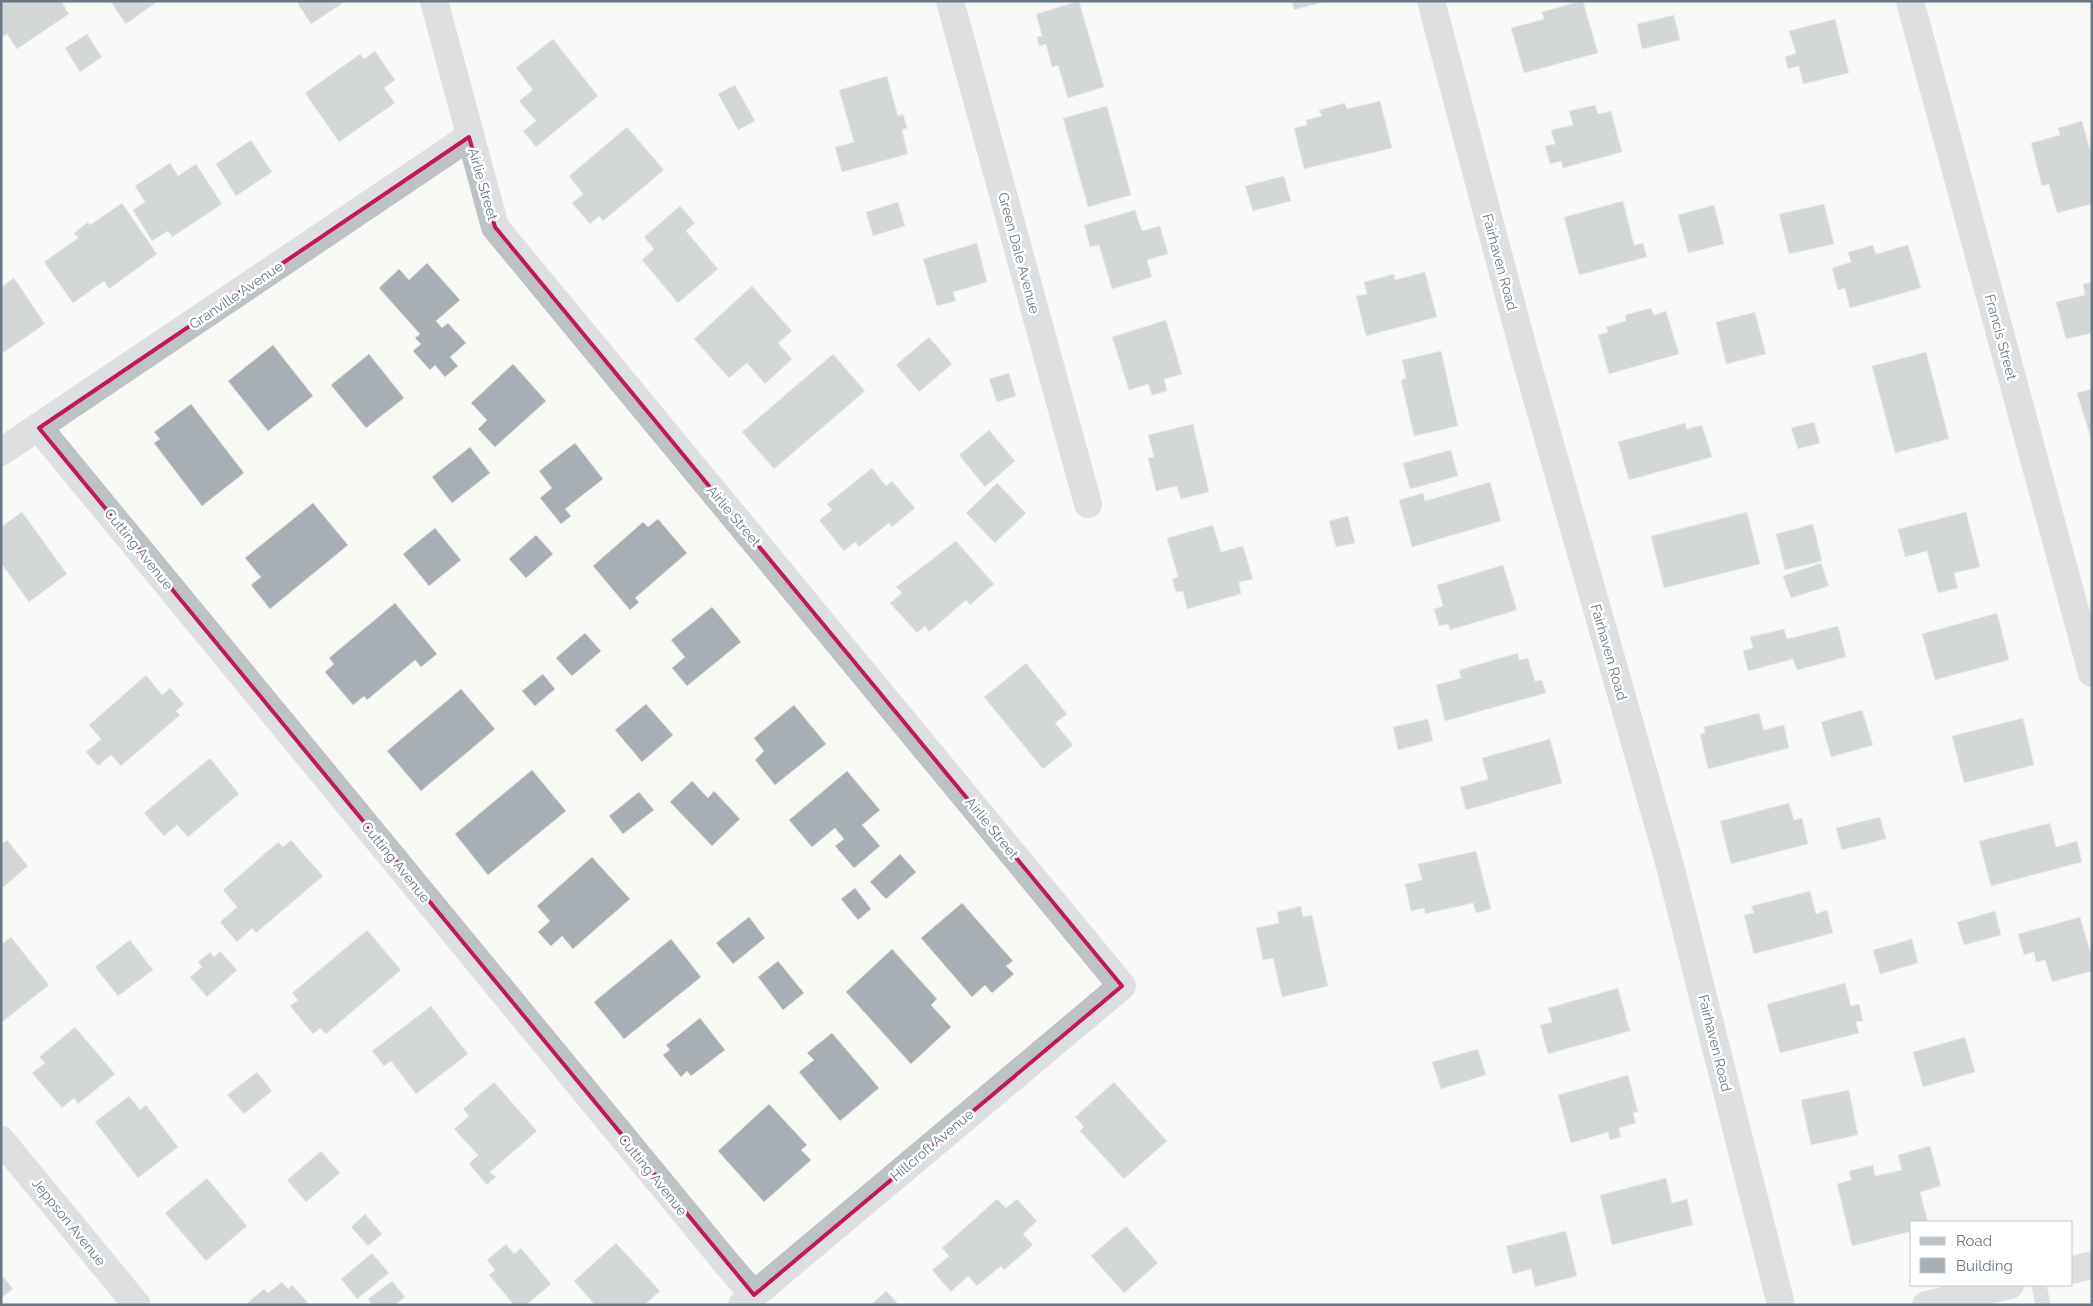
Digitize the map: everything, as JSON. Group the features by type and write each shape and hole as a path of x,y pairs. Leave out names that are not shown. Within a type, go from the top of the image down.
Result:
{"street":[{"name":"Airlie Street","path":"434,1 469,137 495,227 1122,986"},
{"name":"Green Dale Avenue","path":"950,1 1088,504"},
{"name":"Fairhaven Road","path":"1431,1 1525,356 1669,862 1780,1305"},
{"name":"Francis Street","path":"1910,1 2092,673"},
{"name":"Granville Avenue","path":"1,452 469,137"},
{"name":"Cutting Avenue","path":"39,428 709,1242 748,1300"},
{"name":"Hillcroft Avenue","path":"748,1300 1122,986"},
{"name":"Jeppson Avenue","path":"1,1140 137,1305"},
{"path":"2073,1270 2092,1265"},
{"path":"1926,1305 2006,1286"}],"lane":[{"path":"2039,1286 2043,1305"}],"highlighted area":[{"path":"469,137 495,227 1122,986 754,1295 39,428"}],"building":[{"path":"1,1 61,1 69,14 17,49 7,34 1,38"},
{"path":"110,1 158,1 126,24"},
{"path":"296,1 346,1 311,24"},
{"path":"1079,1 1104,87 1068,98 1058,65 1052,67 1046,44 1039,46 1037,37 1042,36 1036,14"},
{"path":"1292,1 1327,1 1294,10"},
{"path":"1583,1 1598,53 1524,73 1511,28 1544,19 1542,12"},
{"path":"1674,15 1680,40 1642,49 1637,24"},
{"path":"1835,19 1849,73 1803,84 1799,66 1788,69 1785,57 1796,53 1789,31"},
{"path":"87,34 102,57 80,72 65,48"},
{"path":"553,39 598,96 536,147 523,131 536,121 519,101 533,90 516,68"},
{"path":"375,51 395,80 384,88 395,103 339,142 305,93 360,54 364,59"},
{"path":"887,76 898,116 903,114 907,128 902,130 908,154 842,172 835,147 854,142 839,90"},
{"path":"735,85 755,121 738,130 718,94"},
{"path":"1380,101 1392,148 1304,169 1294,128 1307,125 1306,120 1322,116 1319,110 1345,103 1347,109"},
{"path":"1595,105 1598,114 1611,111 1622,152 1563,168 1561,161 1550,164 1545,146 1555,144 1551,130 1573,125 1569,111"},
{"path":"1107,106 1131,195 1088,207 1063,118"},
{"path":"2082,121 2092,157 2092,204 2057,213 2049,184 2042,186 2031,143 2060,135 2058,128"},
{"path":"627,127 664,170 603,221 599,216 590,224 572,203 583,194 569,176"},
{"path":"251,140 272,172 236,196 216,164"},
{"path":"170,163 178,176 196,164 222,204 172,237 168,231 152,241 133,210 145,202 135,186"},
{"path":"1284,176 1291,201 1253,211 1245,186"},
{"path":"1623,201 1634,245 1643,243 1647,257 1579,275 1564,217"},
{"path":"898,202 905,226 873,236 866,212"},
{"path":"122,203 157,254 109,289 104,281 73,303 44,262 78,238 74,233 88,222 90,225"},
{"path":"1824,204 1834,244 1789,254 1779,214"},
{"path":"1714,205 1724,244 1688,253 1678,215"},
{"path":"680,206 695,223 686,231 718,269 678,303 642,260 654,249 644,237"},
{"path":"1135,210 1142,231 1160,226 1168,254 1147,260 1152,277 1112,289 1099,245 1090,247 1084,225"},
{"path":"977,243 987,282 953,292 956,301 937,306 923,259"},
{"path":"1873,245 1876,254 1908,245 1921,288 1850,308 1845,288 1838,290 1832,268 1851,262 1848,252"},
{"path":"427,263 460,300 436,321 442,328 448,323 466,343 450,357 458,366 445,377 435,365 430,370 413,351 421,344 415,338 420,334 379,288 399,269 409,280"},
{"path":"1425,272 1437,317 1366,336 1356,296 1367,294 1364,282 1394,274 1395,280"},
{"path":"14,278 45,324 1,354 1,287"},
{"path":"2092,282 2092,333 2066,339 2056,302 2085,295 2083,284"},
{"path":"752,286 792,331 778,343 792,359 765,384 747,363 729,378 694,339"},
{"path":"1651,308 1654,315 1666,311 1679,354 1609,374 1598,335 1608,332 1606,327 1626,321 1625,315"},
{"path":"1755,312 1766,354 1726,364 1716,322"},
{"path":"1166,320 1182,374 1164,379 1167,391 1152,395 1148,384 1129,390 1112,337"},
{"path":"929,337 952,364 919,392 896,365"},
{"path":"273,345 313,396 268,431 228,381"},
{"path":"1441,351 1458,426 1414,436 1401,380 1406,378 1402,360"},
{"path":"1926,352 1949,439 1895,453 1872,366"},
{"path":"369,354 404,398 366,428 331,385"},
{"path":"833,354 865,391 774,469 742,432"},
{"path":"513,364 546,401 495,447 478,429 487,420 471,403"},
{"path":"1009,373 1016,396 997,402 989,379"},
{"path":"2092,389 2092,439 2091,439 2077,393"},
{"path":"191,404 244,473 202,506 154,443 160,439 154,432"},
{"path":"1814,422 1820,443 1798,449 1791,428"},
{"path":"1685,423 1687,429 1702,425 1712,457 1629,480 1618,442"},
{"path":"1193,424 1209,492 1181,499 1177,486 1156,491 1148,458 1154,457 1148,435"},
{"path":"989,430 1015,461 985,487 959,455"},
{"path":"575,443 603,479 565,509 571,516 561,524 540,498 552,488 539,471"},
{"path":"470,447 490,473 452,503 432,477"},
{"path":"1451,450 1458,476 1410,489 1403,463"},
{"path":"872,468 886,486 892,481 915,508 892,527 889,523 859,547 855,542 844,551 819,520 832,510 827,504"},
{"path":"1490,482 1501,521 1412,547 1399,500 1423,493 1425,501"},
{"path":"997,483 1026,513 995,543 966,513"},
{"path":"313,503 348,545 270,609 251,585 261,577 245,558"},
{"path":"22,512 67,574 29,602 1,563 1,527"},
{"path":"1747,512 1760,564 1664,588 1651,536"},
{"path":"1966,512 1980,567 1954,573 1958,588 1938,593 1927,551 1905,557 1898,529"},
{"path":"1348,516 1355,543 1336,547 1329,521"},
{"path":"658,519 687,553 635,598 639,602 630,610 593,566 643,522 648,527"},
{"path":"1813,524 1822,561 1785,570 1776,534"},
{"path":"1213,525 1221,552 1243,546 1253,579 1239,582 1241,594 1187,609 1183,591 1176,592 1172,579 1178,577 1167,538"},
{"path":"435,528 461,560 429,586 403,554"},
{"path":"536,535 553,554 526,578 509,559"},
{"path":"956,541 994,584 970,605 966,600 929,632 925,626 917,633 890,603 902,593 896,587"},
{"path":"1821,563 1829,586 1791,598 1783,576"},
{"path":"1503,565 1517,610 1450,630 1448,624 1439,626 1434,609 1443,606 1437,585"},
{"path":"395,603 437,654 421,667 415,660 367,700 364,696 353,705 325,672 334,664 329,658"},
{"path":"712,607 741,642 687,686 672,668 685,657 671,640"},
{"path":"1997,613 2009,660 1935,680 1922,634"},
{"path":"1838,626 1846,657 1797,670 1793,659 1748,671 1743,651 1753,648 1750,637 1784,629 1787,639"},
{"path":"585,633 601,651 572,676 556,658"},
{"path":"1518,653 1519,660 1528,658 1535,681 1542,680 1546,693 1445,721 1436,685 1461,678 1459,670"},
{"path":"1026,663 1067,714 1055,723 1073,745 1043,769 984,697"},
{"path":"543,674 555,689 535,706 522,691"},
{"path":"146,675 162,695 170,688 184,704 176,711 180,715 121,766 111,755 98,766 86,752 101,739 89,725"},
{"path":"461,689 495,729 421,791 387,751"},
{"path":"646,704 673,735 642,762 615,730"},
{"path":"794,705 826,744 775,785 755,760 764,751 754,738"},
{"path":"1862,710 1873,745 1831,757 1821,722"},
{"path":"1759,713 1764,730 1784,725 1789,748 1708,769 1700,734 1705,733 1704,727"},
{"path":"2023,718 2034,765 1964,783 1952,736"},
{"path":"1428,719 1433,741 1398,750 1393,727"},
{"path":"1550,739 1562,783 1466,810 1460,787 1488,779 1482,758"},
{"path":"210,758 239,794 188,837 177,825 164,836 144,813"},
{"path":"532,770 566,811 488,875 455,834"},
{"path":"847,771 880,810 862,825 880,846 854,868 835,846 844,839 835,828 812,847 789,820"},
{"path":"692,781 708,798 714,791 740,819 712,846 670,802"},
{"path":"639,792 654,810 623,834 609,816"},
{"path":"1789,803 1794,820 1802,818 1808,844 1731,864 1720,821"},
{"path":"1880,817 1886,839 1842,850 1836,828"},
{"path":"2050,823 2056,847 2077,841 2082,862 1991,886 1979,841"},
{"path":"7,840 28,866 1,889 1,844"},
{"path":"291,840 323,876 256,933 252,928 237,942 220,922 237,907 223,890 278,842 283,847"},
{"path":"1476,851 1491,909 1476,913 1473,903 1425,914 1424,908 1411,911 1405,884 1422,880 1418,864"},
{"path":"900,854 916,872 886,899 870,882"},
{"path":"592,857 630,899 573,949 562,936 551,946 538,932 550,921 537,906"},
{"path":"855,888 871,909 858,920 841,899"},
{"path":"1810,891 1816,914 1827,910 1833,933 1754,954 1744,915 1754,913 1751,906"},
{"path":"962,903 1013,961 1006,966 1014,974 992,993 985,985 972,997 921,938"},
{"path":"1301,906 1303,917 1312,915 1328,986 1282,997 1273,958 1263,960 1256,928 1279,923 1277,912"},
{"path":"1995,911 2001,935 1964,945 1957,922"},
{"path":"749,917 765,938 733,964 716,943"},
{"path":"2080,917 2092,958 2092,971 2052,982 2045,960 2036,962 2034,952 2024,955 2018,934"},
{"path":"367,930 401,970 326,1034 320,1028 313,1034 290,1006 298,1000 292,993"},
{"path":"11,937 49,985 1,1023 1,945"},
{"path":"671,939 701,977 624,1039 594,1002"},
{"path":"1912,939 1918,963 1880,974 1873,950"},
{"path":"130,940 153,970 118,996 95,967"},
{"path":"892,949 937,999 931,1005 951,1027 911,1064 846,992"},
{"path":"220,951 237,970 207,997 190,977 202,967 198,962 210,952 214,957"},
{"path":"778,961 804,993 783,1010 758,977"},
{"path":"1845,983 1851,1006 1859,1004 1863,1021 1856,1022 1859,1033 1780,1053 1767,1004"},
{"path":"1618,988 1630,1031 1548,1054 1540,1025 1552,1022 1548,1008"},
{"path":"431,1006 468,1054 416,1094 391,1061 384,1066 372,1051"},
{"path":"700,1018 725,1050 691,1076 687,1071 681,1077 663,1055 670,1050 666,1045"},
{"path":"75,1027 115,1074 78,1104 74,1098 62,1108 32,1073 45,1063 39,1057"},
{"path":"832,1033 879,1088 840,1121 799,1072 814,1060 807,1053"},
{"path":"1965,1037 1975,1072 1923,1087 1913,1052"},
{"path":"1478,1049 1486,1075 1441,1089 1432,1062"},
{"path":"257,1072 272,1091 244,1114 227,1095"},
{"path":"1628,1075 1638,1112 1633,1113 1636,1123 1619,1128 1621,1137 1610,1140 1608,1132 1571,1143 1558,1095"},
{"path":"494,1082 537,1131 490,1172 496,1177 487,1185 469,1164 478,1155 454,1129 469,1116 463,1109"},
{"path":"1114,1082 1167,1141 1124,1179 1080,1131 1084,1127 1075,1117"},
{"path":"1849,1090 1858,1135 1811,1145 1801,1100"},
{"path":"129,1096 140,1110 146,1105 178,1147 138,1178 95,1122"},
{"path":"769,1104 807,1145 801,1150 811,1160 764,1202 718,1151"},
{"path":"1930,1146 1941,1186 1920,1192 1928,1221 1910,1221 1910,1232 1852,1246 1837,1184 1851,1180 1849,1171 1873,1165 1875,1176 1902,1170 1898,1155"},
{"path":"321,1151 340,1173 306,1202 287,1180"},
{"path":"207,1178 247,1226 206,1261 165,1213"},
{"path":"1666,1178 1672,1203 1687,1199 1693,1225 1612,1245 1600,1195"},
{"path":"997,1199 1006,1208 1017,1199 1037,1221 1023,1234 1033,1245 1004,1270 1001,1266 977,1286 968,1276 951,1292 932,1270 949,1256 942,1248"},
{"path":"365,1214 382,1234 368,1246 351,1227"},
{"path":"1126,1226 1158,1263 1124,1293 1091,1256"},
{"path":"1566,1231 1577,1276 1535,1287 1531,1269 1513,1274 1506,1246"},
{"path":"616,1243 660,1291 644,1305 595,1305 574,1281"},
{"path":"506,1244 514,1254 521,1248 551,1284 526,1305 514,1305 489,1275 495,1270 487,1260"},
{"path":"372,1253 389,1273 357,1299 341,1279"},
{"path":"1,1274 13,1289 1,1298"},
{"path":"392,1281 405,1297 395,1305 372,1305 368,1299"},
{"path":"282,1282 288,1289 292,1285 310,1305 245,1305 264,1289 268,1293"},
{"path":"886,1291 899,1305 871,1305"}]}
